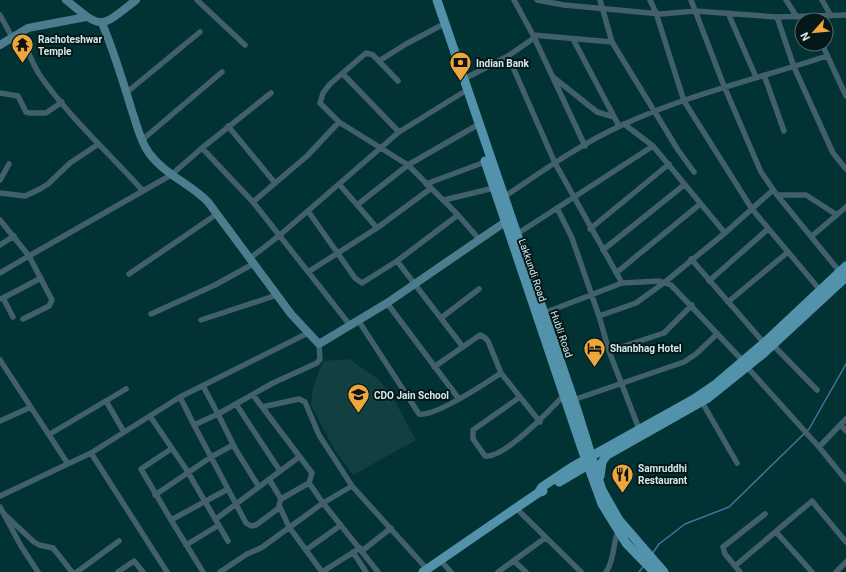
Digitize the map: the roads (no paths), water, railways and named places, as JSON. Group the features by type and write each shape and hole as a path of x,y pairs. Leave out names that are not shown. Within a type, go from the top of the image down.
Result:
{"main road":[{"name":"Lakkundi Road","path":"431,0 564,395 584,444"},
{"name":"Hubli Road","path":"437,0 573,400 584,444 596,480 619,520 629,534 664,572"},
{"path":"768,344 820,290 844,272"},
{"path":"425,571 573,470 702,402 768,344 844,272"},
{"path":"654,572 626,543 602,504 596,480 606,452 639,429 705,392 745,364"},
{"path":"573,470 584,444 606,452"},
{"path":"573,470 584,473 596,480"}],"street":[{"path":"66,0 86,16 96,22 102,23 108,22 136,0"},
{"path":"197,0 245,45"},
{"path":"514,0 533,36 585,146"},
{"path":"537,0 656,13 695,11 794,17"},
{"path":"600,0 612,42 656,111 678,150 694,172"},
{"path":"650,0 656,13 684,101 752,209 768,230 820,290"},
{"path":"691,0 724,86 761,172 777,195 844,272"},
{"path":"786,0 794,12"},
{"path":"822,0 828,12"},
{"path":"728,13 756,78"},
{"path":"0,15 12,37"},
{"path":"834,16 846,15"},
{"path":"0,45 20,32 40,24 86,16"},
{"path":"777,17 794,67 831,150 846,169"},
{"path":"102,23 112,47 142,140 150,154 171,175 200,194 217,214 251,262 277,295 319,344 319,361 194,425"},
{"path":"379,61 406,44 440,26"},
{"path":"20,32 39,73 97,145 143,191"},
{"path":"126,93 200,32"},
{"path":"464,79 508,56 533,36 612,42"},
{"path":"573,39 614,117 622,125 653,146 725,233"},
{"path":"825,52 846,96"},
{"path":"398,81 373,55 366,53 330,84 320,98 323,108 339,122 408,166 430,189 444,200 479,239"},
{"path":"508,56 555,163 572,197 622,283"},
{"path":"504,197 555,163 622,125 724,86 794,67 827,56"},
{"path":"142,140 222,72"},
{"path":"343,74 399,132"},
{"path":"551,75 597,112 614,117"},
{"path":"764,75 784,131"},
{"path":"0,93 18,96 28,113 46,112 62,102"},
{"path":"0,273 171,175 228,126 271,93"},
{"path":"151,314 215,285 251,262 399,132 462,93"},
{"path":"253,202 307,156 339,122"},
{"path":"228,126 275,183"},
{"path":"357,205 408,166 474,127"},
{"path":"0,192 25,196 40,189 48,184 70,163 97,145"},
{"path":"517,234 653,146"},
{"path":"202,148 253,202 350,325"},
{"path":"426,184 485,162"},
{"path":"0,180 9,164"},
{"path":"590,228 668,164"},
{"path":"339,184 377,228"},
{"path":"603,250 684,185"},
{"path":"444,200 494,188"},
{"path":"308,272 377,228 430,189"},
{"path":"599,316 636,302 665,282 691,259 725,233 773,190"},
{"path":"777,195 806,195 837,215"},
{"path":"616,273 700,204"},
{"path":"812,236 846,207"},
{"path":"557,208 572,238 599,316 609,351 639,429"},
{"path":"308,211 358,282 362,283 397,261 458,215"},
{"path":"129,274 217,214"},
{"path":"0,220 29,256 50,295 51,303 23,319"},
{"path":"319,344 387,303 505,222"},
{"path":"709,281 768,230"},
{"path":"0,245 14,236"},
{"path":"728,302 788,252"},
{"path":"691,259 728,302 768,344 817,390"},
{"path":"397,261 463,347"},
{"path":"13,317 1,298 41,278"},
{"path":"544,313 592,296 622,283 665,282 671,285 692,305 745,364 819,447 846,480"},
{"path":"441,318 479,289"},
{"path":"201,320 277,295"},
{"path":"387,303 434,368 459,399"},
{"path":"609,351 664,333 692,305"},
{"path":"358,320 419,414 428,414 459,399 501,373"},
{"path":"0,496 91,453 180,398 308,333"},
{"path":"573,400 622,385 691,358 717,334"},
{"path":"434,368 480,335 484,337 501,373 540,422"},
{"path":"0,360 50,434 68,464"},
{"path":"203,386 233,445 259,487"},
{"path":"50,434 126,390"},
{"path":"254,395 312,473 309,483 281,499"},
{"path":"520,397 473,430 473,439 485,456 495,455 540,422 564,395"},
{"path":"180,398 246,523 251,526 256,525 279,508"},
{"path":"262,406 299,399 305,402 319,435 352,486 391,528 425,571"},
{"path":"106,402 124,432"},
{"path":"702,402 737,463"},
{"path":"236,404 253,433 280,472"},
{"path":"0,421 31,407"},
{"path":"150,416 188,474 228,541"},
{"path":"819,447 846,419"},
{"path":"841,425 846,431"},
{"path":"155,495 211,457 233,445"},
{"path":"171,449 145,465 141,470 203,572"},
{"path":"91,453 167,572"},
{"path":"186,545 217,522 236,504 299,457"},
{"path":"269,479 281,499 279,508 289,527 322,572 353,552 361,550 391,528"},
{"path":"309,483 323,504 378,572"},
{"path":"220,572 247,554 262,548 289,527 352,486"},
{"path":"171,520 228,489"},
{"path":"735,566 812,501 846,542"},
{"path":"0,507 38,572"},
{"path":"516,508 581,572"},
{"path":"4,514 34,542 39,545 53,548 72,572"},
{"path":"740,572 723,551 724,547 765,514"},
{"path":"306,550 341,525"},
{"path":"606,572 612,562 614,540 618,532"},
{"path":"776,532 812,572"},
{"path":"498,572 545,538"},
{"path":"77,572 119,541"},
{"path":"353,552 366,572"},
{"path":"118,572 134,560 143,572"},
{"path":"440,560 451,572"},
{"path":"514,561 526,572"},
{"path":"836,572 846,562"}],"waterway":[{"path":"652,554 659,544 685,524 729,507 809,429 846,364"},
{"path":"639,572 643,567"}],"place":[{"name":"Rachoteshwar Temple","path":"22,64"},
{"name":"Indian Bank","path":"461,82"},
{"name":"Shanbhag Hotel","path":"595,368"},
{"name":"CDO Jain School","path":"359,414"},
{"name":"Samruddhi Restaurant","path":"623,494"}]}
